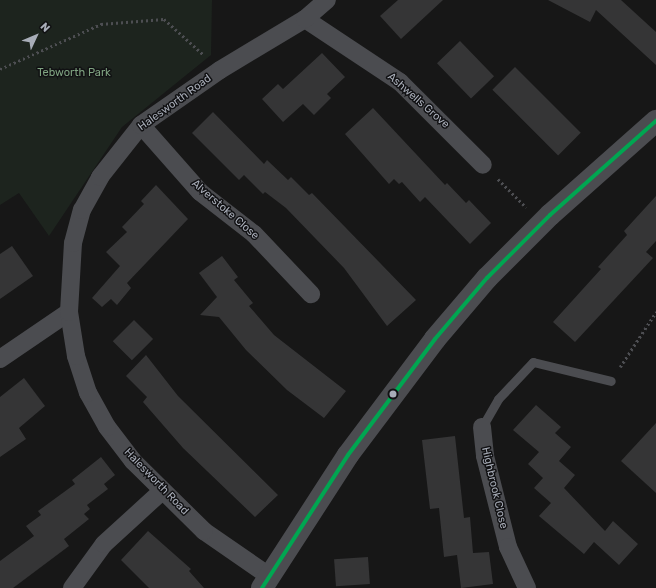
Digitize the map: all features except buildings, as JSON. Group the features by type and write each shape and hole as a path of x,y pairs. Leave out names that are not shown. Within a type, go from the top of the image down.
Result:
{"street":[{"name":"Halesworth Road","path":"266,582 204,531 162,491 107,427 88,393 76,356 69,312 73,243 82,210 117,152 141,125 220,70 305,19 327,0"},
{"name":"Ashwells Grove","path":"305,19 400,82 483,165"},
{"name":"Alverstoke Close","path":"141,125 200,192 254,234 311,294"},
{"path":"266,582 348,455 435,339 487,278 550,215 654,125"},
{"path":"0,359 69,312"},
{"name":"Highbrook Close","path":"482,426 485,456 508,547 527,588"},
{"path":"72,588 104,544 162,491"}],"lane":[{"name":"Highbrook Close","path":"482,426 498,399 533,362 611,381"}],"path":[{"path":"0,69 101,24 164,19 220,70"},
{"path":"483,165 529,209"},
{"path":"611,381 656,312"}],"green space":[{"name":"Tebworth Park","path":"0,0 212,0 211,55 122,127 49,236 19,193 0,205"}],"transit line":[{"path":"262,588 348,455 435,339 487,278 550,215 656,121"}]}
